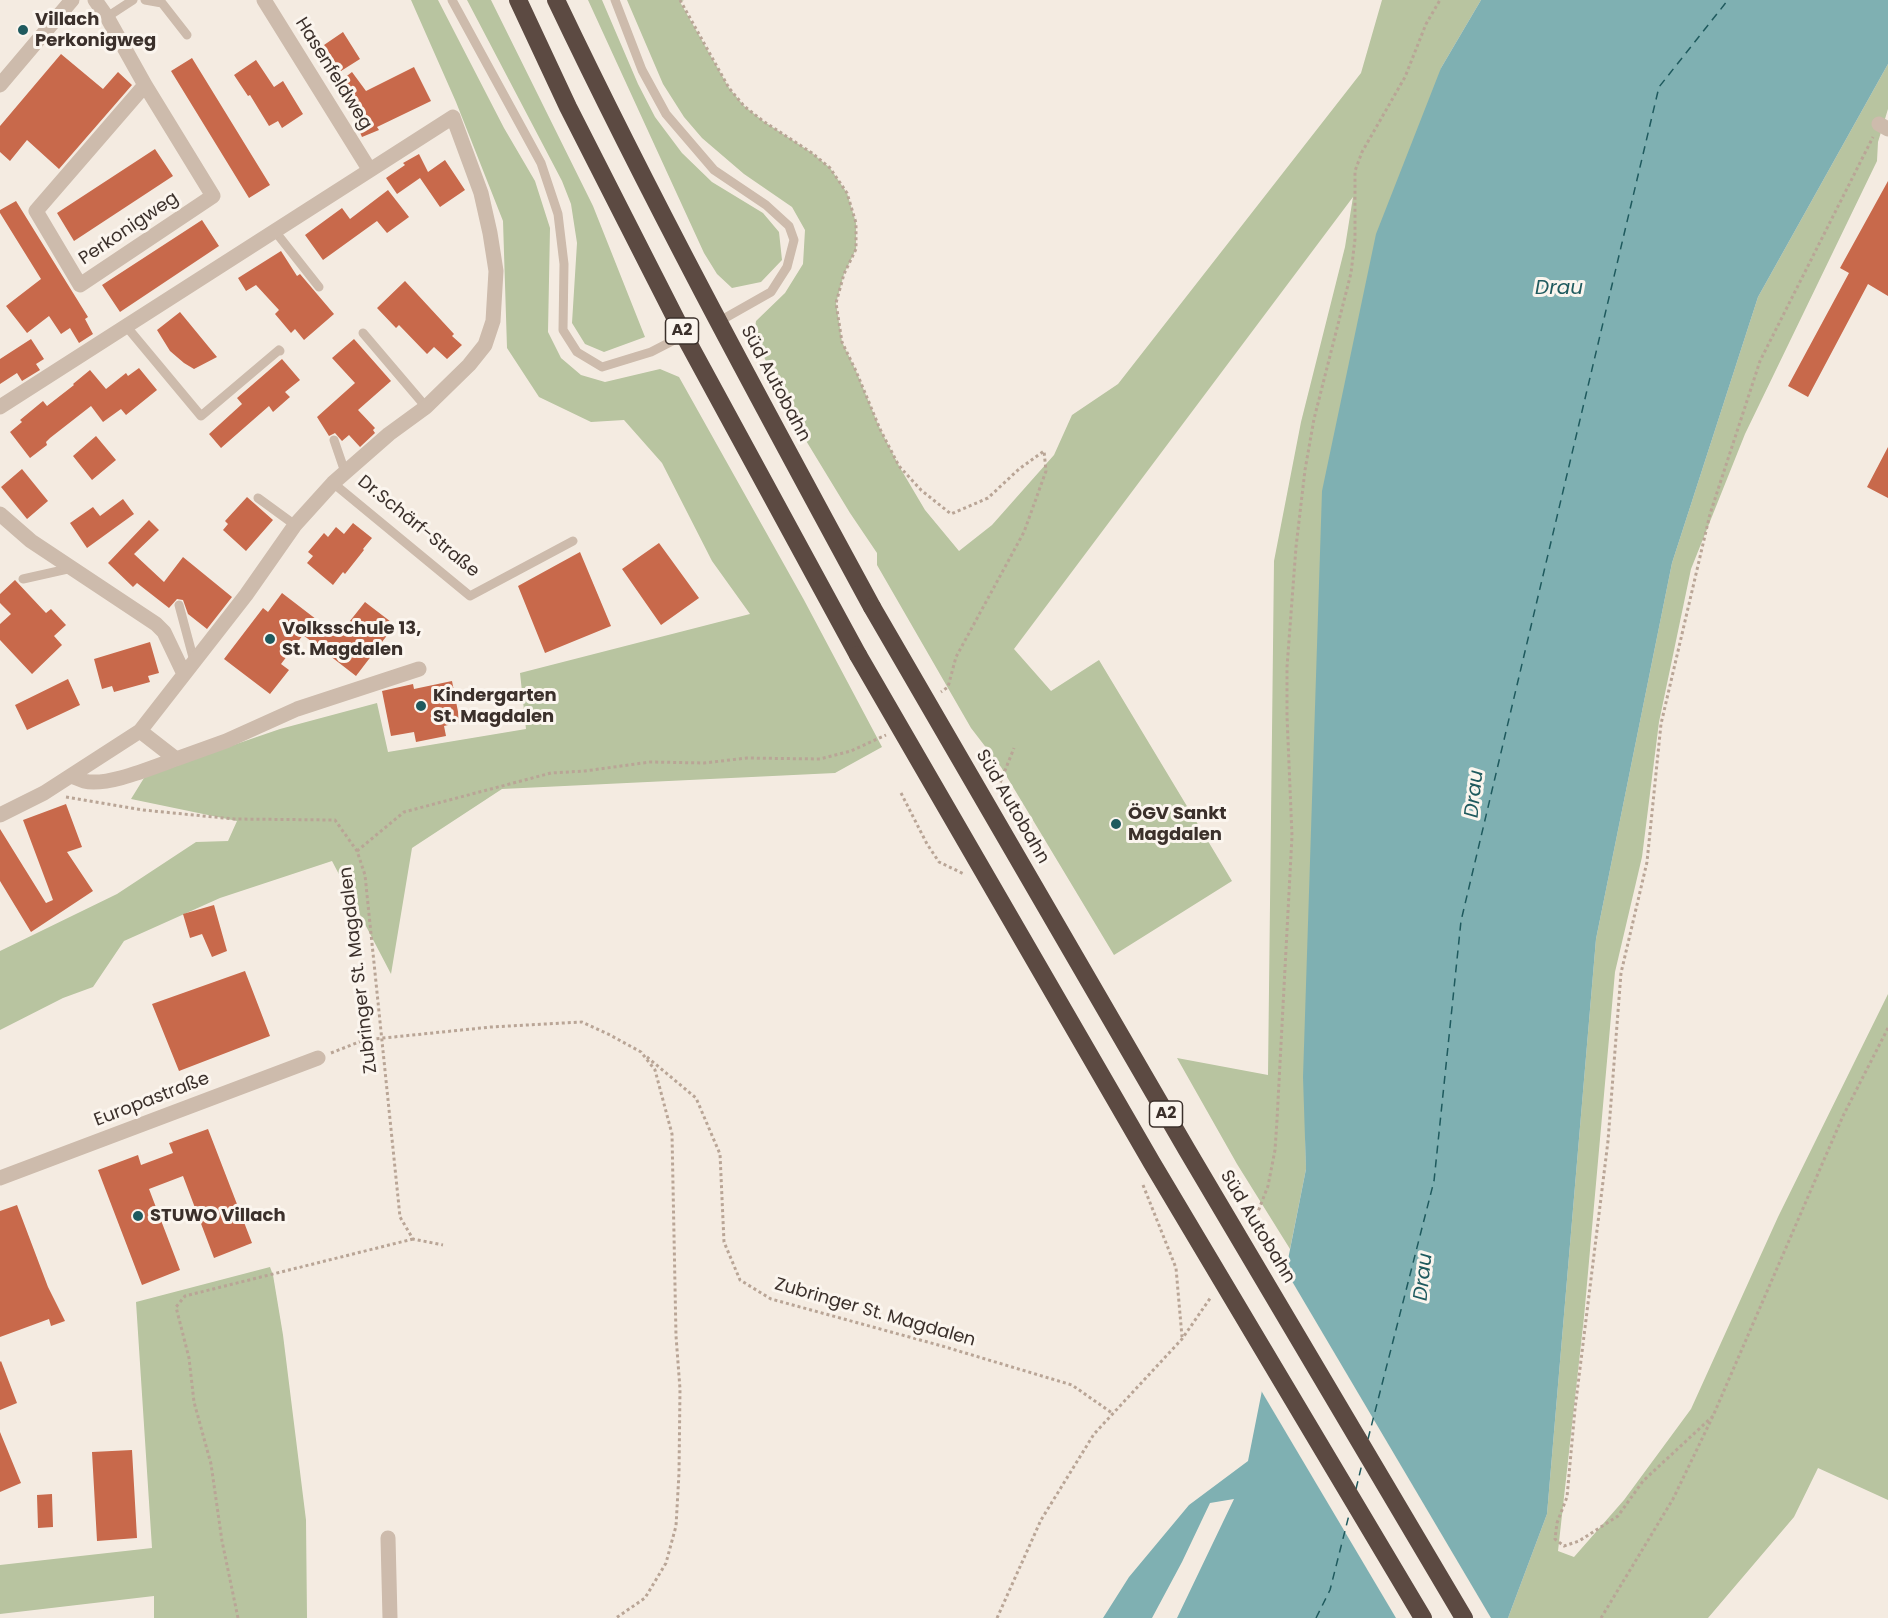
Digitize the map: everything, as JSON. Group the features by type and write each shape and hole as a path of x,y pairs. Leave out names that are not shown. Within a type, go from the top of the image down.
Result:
{"highway":[{"name":"A2","path":"518,0 568,107 684,335 858,655 1152,1163 1423,1618"},
{"name":"Süd Autobahn","path":"556,0 601,95 718,322 872,607 1187,1150 1464,1618"}],"street":[{"path":"0,85 72,0"},
{"name":"Perkonigweg","path":"95,0 213,196 80,285 36,211 145,86"},
{"name":"Hasenfeldweg","path":"264,0 369,169"},
{"name":"Dr.Schärf-Straße","path":"0,815 44,793 140,731 246,595 295,525 345,472 389,434 426,407 469,365 485,345 493,321 496,271 481,193 453,117 369,169"},
{"path":"0,407 369,169"},
{"path":"0,513 31,541 160,628 184,674"},
{"path":"71,776 86,782 98,782 127,776 226,741 297,709 419,669"},
{"path":"140,731 176,759"},
{"name":"Europastraße","path":"0,1178 318,1058"},
{"path":"388,1538 390,1618"}],"lane":[{"path":"107,17 133,0"},
{"path":"145,0 162,3 187,34"},
{"path":"452,0 541,163 558,214 564,264 563,330 577,352 602,367 651,352 684,335"},
{"path":"615,0 642,70 666,114 714,170 766,205 789,226 794,240 787,267 771,292 718,322"},
{"path":"274,230 319,287"},
{"path":"126,326 201,416 280,351"},
{"path":"363,333 426,407"},
{"name":"Dr.Schärf-Straße","path":"334,440 345,472"},
{"name":"Dr.Schärf-Straße","path":"333,483 470,596 573,540"},
{"path":"258,498 295,525"},
{"path":"23,579 72,568"},
{"path":"179,605 194,661"}],"path":[{"path":"1252,1227 1268,1186 1275,1150 1292,836 1287,667 1296,547 1305,470 1325,372 1340,323 1351,273 1355,239 1357,162 1405,77 1426,24 1440,0"},
{"path":"1713,1416 1643,1481 1618,1516 1579,1541 1564,1546 1555,1539 1557,1523 1567,1497 1575,1409 1608,1142 1621,973 1647,862 1661,724 1710,514 1760,361 1884,127"},
{"path":"902,792 927,844 939,862 965,875"},
{"name":"Zubringer St. Magdalen","path":"44,793 143,810 234,819 335,820 357,851 365,875 400,1216 413,1239"},
{"name":"Zubringer St. Magdalen","path":"318,1058 364,1040 491,1027 582,1022 641,1052 696,1098 720,1154 724,1242 740,1280 771,1299 1072,1385 1112,1413"},
{"path":"1601,1618 1673,1499 1713,1416 1843,1116 1888,1028"},
{"path":"616,1618 645,1598 666,1563 676,1526 679,1473 680,1389 676,1336 672,1134 655,1070 641,1052"},
{"path":"238,1618 222,1541 211,1464 194,1402 189,1358 176,1307 185,1296 413,1239 443,1245"},
{"path":"997,1618 1041,1520 1094,1434 1182,1339 1211,1297"}],"green space":[{"path":"411,0 438,0 504,128 535,181 550,228 548,332 561,358 581,375 605,382 660,369 679,377 804,600 882,747 835,773 502,789 412,848 391,974 332,861 220,898 124,941 93,987 63,998 0,1030 0,951 117,894 196,842 228,841 237,821 131,799 144,778 280,729 377,703 388,752 526,729 520,673 750,614 712,561 662,463 624,420 591,422 539,397 507,348 503,221 456,102"},
{"path":"467,0 491,0 593,206 645,337 604,352 585,344 572,323 577,243 571,204 562,181"},
{"path":"588,0 602,0 638,84 655,117 682,153 712,182 763,213 779,232 782,260 761,282 732,288 717,274 704,253"},
{"path":"627,0 684,0 680,2 729,88 744,106 830,168 847,193 856,223 856,249 844,274 836,303 842,342 880,429 899,466 925,510 959,551 992,525 1054,455 1072,415 1118,384 1361,73 1382,0 1481,0 1441,68 1305,1126 1306,1169 1290,1249 1237,1164 1177,1058 1268,1075 1274,561 1301,422 1345,247 1353,197 1014,649 1051,691 1099,660 1232,881 1114,955 1001,767 971,728 877,565 877,553 805,439 754,337 756,321 785,293 803,264 805,230 792,207 744,174 702,138 684,117 663,84"},
{"path":"1888,64 1888,109 1878,142 1877,161 1745,434 1691,569 1659,722 1642,857 1615,972 1584,1317 1558,1551 1574,1557 1624,1500 1691,1409 1778,1217 1888,994 1888,1500 1818,1468 1794,1517 1708,1618 1508,1618 1547,1514 1596,939 1672,563 1758,297"},
{"path":"270,1267 283,1335 306,1520 307,1618 154,1618 154,1596 0,1614 0,1565 152,1548 136,1302"}],"water":[{"name":"Drau","path":"1481,0 1888,0 1888,64 1758,297 1672,563 1596,939 1547,1514 1508,1618 1177,1618 1234,1499 1210,1503 1152,1618 1103,1618 1129,1577 1189,1505 1248,1461 1306,1169 1303,1077 1322,491 1376,234 1441,68"}],"pier":[{"path":"1283,1266 1491,1618 1396,1618 1259,1387"}],"building":[{"path":"343,32 360,59 341,71 324,45"},
{"path":"61,54 103,89 118,72 132,85 59,169 27,140 10,161 0,152 0,126"},
{"path":"192,58 270,185 249,198 171,71"},
{"path":"256,60 274,87 283,81 303,114 282,128 278,121 269,126 250,95 248,96 234,75"},
{"path":"414,67 431,101 377,127 379,130 362,137 344,96 335,85 352,72 366,91"},
{"path":"155,149 173,176 74,241 57,213"},
{"path":"419,154 428,172 445,160 465,190 440,207 420,178 397,194 386,178 405,165 403,163"},
{"path":"1888,181 1888,296 1868,284 1808,397 1788,386 1849,273 1840,268"},
{"path":"388,190 409,217 387,233 377,221 323,260 305,235 342,208 350,219"},
{"path":"16,201 88,317 85,319 93,334 79,343 70,328 61,334 49,316 27,333 6,306 41,279 0,213 0,210"},
{"path":"202,220 219,246 120,312 102,285"},
{"path":"281,251 297,276 300,274 334,314 304,340 295,329 291,333 275,314 279,310 256,285 246,291 238,278"},
{"path":"405,281 462,345 447,359 434,347 427,354 399,325 396,328 377,308"},
{"path":"180,312 217,357 194,369 170,351 157,330"},
{"path":"31,339 44,359 36,364 40,370 22,381 17,373 0,384 0,359"},
{"path":"354,339 391,381 358,410 375,428 373,430 375,433 360,447 349,435 342,441 335,433 329,436 317,417 355,383 332,358"},
{"path":"282,359 300,380 285,392 290,397 273,412 269,406 221,448 209,434 242,404 237,398"},
{"path":"139,368 157,390 126,415 121,409 103,422 91,406 50,438 46,442 47,445 30,458 10,432 22,422 20,420 43,401 47,406 90,370 106,389 126,373 128,376"},
{"path":"96,436 116,460 92,480 73,456"},
{"path":"1888,447 1888,498 1867,487"},
{"path":"22,469 48,501 27,519 1,487"},
{"path":"247,497 273,520 246,551 223,530 228,524 225,521"},
{"path":"123,499 134,514 87,548 70,523 93,507 100,516"},
{"path":"149,520 159,530 134,554 164,582 183,557 232,597 207,629 188,614 183,600 177,599 169,608 137,583 133,587 108,563"},
{"path":"353,523 372,538 345,574 343,572 333,585 307,563 313,556 308,552 324,533 328,537 336,527 344,534"},
{"path":"659,543 699,598 661,625 622,569"},
{"path":"580,552 611,626 545,653 518,586"},
{"path":"15,580 46,613 51,609 66,625 54,636 62,645 32,674 0,640 0,624 11,614 0,603 0,594"},
{"path":"282,593 338,636 365,602 395,625 356,676 303,635 281,664 289,670 270,694 224,659 263,608 268,612"},
{"path":"150,642 159,673 148,676 150,682 114,692 112,686 102,689 94,659"},
{"path":"68,679 80,705 27,730 15,705"},
{"name":"Kindergarten St. Magdalen","path":"452,681 460,722 444,726 446,736 416,742 414,732 391,736 382,691 413,684 414,689"},
{"path":"66,804 82,847 67,852 93,891 31,932 0,881 0,829 46,903 53,900 23,820"},
{"path":"214,905 227,951 212,957 202,934 190,938 183,914"},
{"path":"245,971 270,1036 179,1071 152,1004"},
{"name":"STUWO Villach","path":"208,1129 252,1243 214,1258 183,1176 149,1189 180,1270 142,1285 98,1170 138,1155 141,1165 173,1153 169,1143"},
{"path":"17,1205 48,1287 65,1321 51,1326 49,1319 0,1337 0,1211"},
{"path":"0,1362 17,1403 0,1410"},
{"path":"0,1432 21,1483 0,1492"},
{"path":"132,1450 137,1538 97,1541 92,1452"},
{"path":"52,1494 53,1527 38,1528 37,1495"}],"ferry route":[{"path":"1368,1439 1434,1181 1461,921 1659,87 1728,0"},
{"path":"1356,1489 1362,1464"},
{"path":"1316,1618 1330,1590 1350,1511"}],"place":[{"name":"Villach Perkonigweg","path":"23,30"},
{"name":"Volksschule 13, St. Magdalen","path":"270,639"},
{"name":"Kindergarten St. Magdalen","path":"421,706"},
{"name":"ÖGV Sankt Magdalen","path":"1116,824"},
{"name":"STUWO Villach","path":"138,1216"}]}
